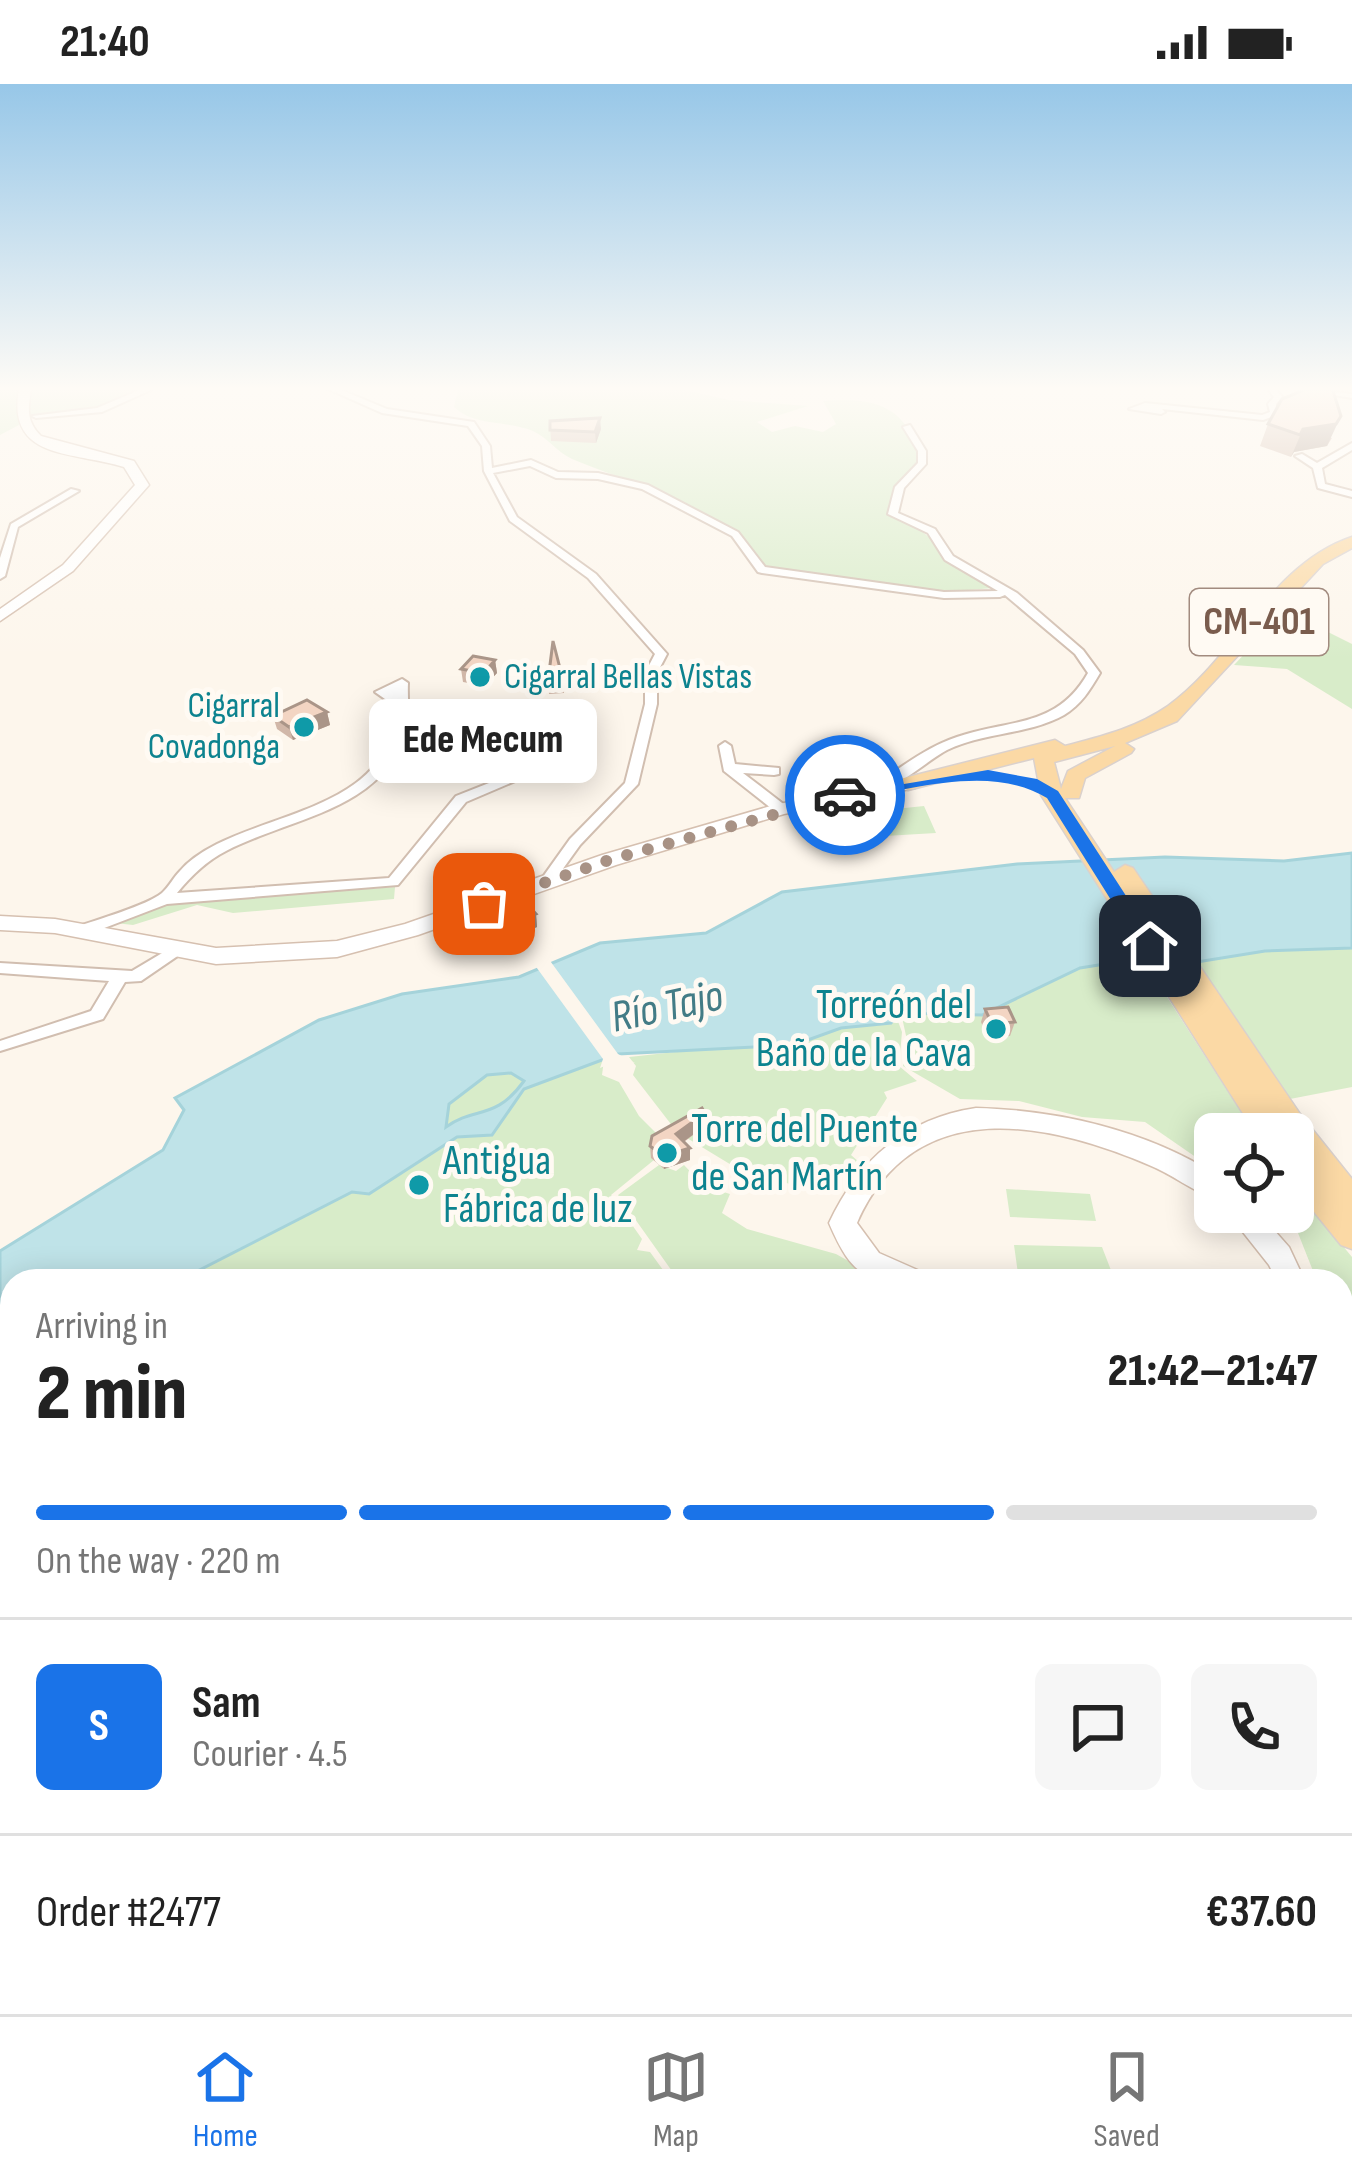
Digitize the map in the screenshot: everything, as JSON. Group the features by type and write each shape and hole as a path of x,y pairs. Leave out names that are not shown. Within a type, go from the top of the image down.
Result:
{"main road":[{"path":"0,616 68,568 142,485 140,479"},
{"name":"CM-401","path":"1062,794 1076,776 1159,730 1317,560 1352,542"},
{"path":"908,784 1123,732 1180,707"},
{"name":"CM-401","path":"1044,769 1043,760 1052,755 1133,735 1180,707"},
{"path":"0,922 174,951 240,956 338,949 781,809 880,788 1044,769 1120,752"},
{"path":"1019,759 1044,769 1234,1058 1352,1201"},
{"path":"999,775 1062,794 1107,846 1234,1058 1261,1113"},
{"path":"875,1269 860,1257 843,1222 849,1205 911,1141 947,1122 974,1119 1122,1141 1194,1177"},
{"path":"1314,1190 1352,1236"},
{"path":"1260,1233 1286,1269"}],"street":[{"path":"492,479 513,519 592,576 661,654 651,673 651,704 631,784 575,842 547,881"},
{"path":"611,479 645,487 735,534 762,571 944,595 1013,595"},
{"path":"880,788 961,740 1040,724 1086,692 1094,673 1079,652 1013,595 949,558 932,531 892,514 900,487 908,479"},
{"path":"1320,479 1321,486 1352,491"},
{"path":"0,576 14,526 74,490"},
{"path":"165,899 177,877 209,852 270,823 323,807 386,764 399,737 399,703"},
{"path":"724,746 729,768 781,809"},
{"path":"729,768 774,771"},
{"path":"81,932 165,899 393,882 460,799 537,769"},
{"path":"0,968 119,979 135,977 174,951"},
{"path":"3,1046 97,1015 119,979"}],"green space":[{"path":"626,479 907,479 899,487 892,514 920,530 993,588 946,592 764,568 725,526"},
{"path":"1271,626 1308,639 1320,628 1352,644 1352,709 1287,669 1234,665"},
{"path":"924,806 936,833 868,837 863,828 837,838 828,816"},
{"path":"395,887 394,899 233,913 197,905 133,925 115,923 170,903"},
{"path":"1352,948 1352,1087 1290,1099 1197,962 1265,951"},
{"path":"1142,958 1242,1113 1194,1113 1194,1156 1145,1122 1082,1117 1019,1101 960,1099 903,1066 907,1040 901,1013 982,1015 1080,968"},
{"path":"896,1016 902,1032 899,1066 917,1081 884,1092 887,1098 851,1155 859,1162 825,1194 738,1169 677,1132 633,1075 636,1066 629,1057 759,1043 794,1045 841,1028 891,1023"},
{"path":"604,1060 602,1075 619,1082 639,1116 663,1140 654,1160 611,1195 642,1239 637,1250 650,1252 662,1269 201,1269 352,1192 369,1194 457,1137 492,1135 524,1089"},
{"path":"511,1073 524,1081 513,1094 446,1129 448,1104 487,1075"},
{"path":"659,1165 676,1171 684,1165 704,1186 730,1194 722,1213 747,1229 836,1254 863,1269 670,1269 618,1195"},
{"path":"1006,1189 1090,1194 1096,1221 1010,1217"},
{"path":"1314,1211 1352,1257 1352,1269 1312,1269 1298,1233 1314,1233"},
{"path":"1014,1245 1102,1247 1111,1269 1017,1269"}],"water":[{"name":"Río Tajo","path":"1352,853 1352,948 1265,951 1197,962 1142,958 1080,968 982,1015 899,1013 891,1023 841,1028 794,1045 618,1054 524,1089 492,1135 457,1137 369,1194 352,1192 201,1269 0,1269 0,1251 163,1150 184,1110 175,1098 319,1020 402,994 519,977 600,943 706,933 782,892 1017,864 1165,857 1284,861","holes":["511,1073 524,1081 494,1108 446,1127 449,1104 487,1075"]}],"pier":[{"path":"548,958 618,1054 635,1063 619,1060 600,1068 603,1059 534,964"}],"building":[{"path":"553,641 563,680 548,681"},
{"path":"473,656 495,660 484,673 461,669"},
{"path":"307,700 327,712 289,727 273,716"},
{"path":"499,897 503,905 527,904 536,914 501,928 488,912"},
{"path":"1008,1007 1015,1022 992,1024 985,1009"},
{"path":"702,1108 705,1113 676,1134 690,1148 664,1156 650,1146 652,1136"}],"way so far":[{"path":"484,904 609,860 845,795"}],"place":[{"name":"Cigarral Bellas Vistas","path":"480,677"},
{"name":"Cigarral Covadonga","path":"304,727"},
{"name":"Ede Mecum","path":"484,904"},
{"name":"Torreón del Baño de la Cava","path":"996,1029"},
{"name":"Torre del Puente de San Martín","path":"667,1153"},
{"name":"Antigua Fábrica de luz","path":"419,1185"}],"route":[{"path":"845,795 988,775 1032,782 1052,794 1150,946"}]}
